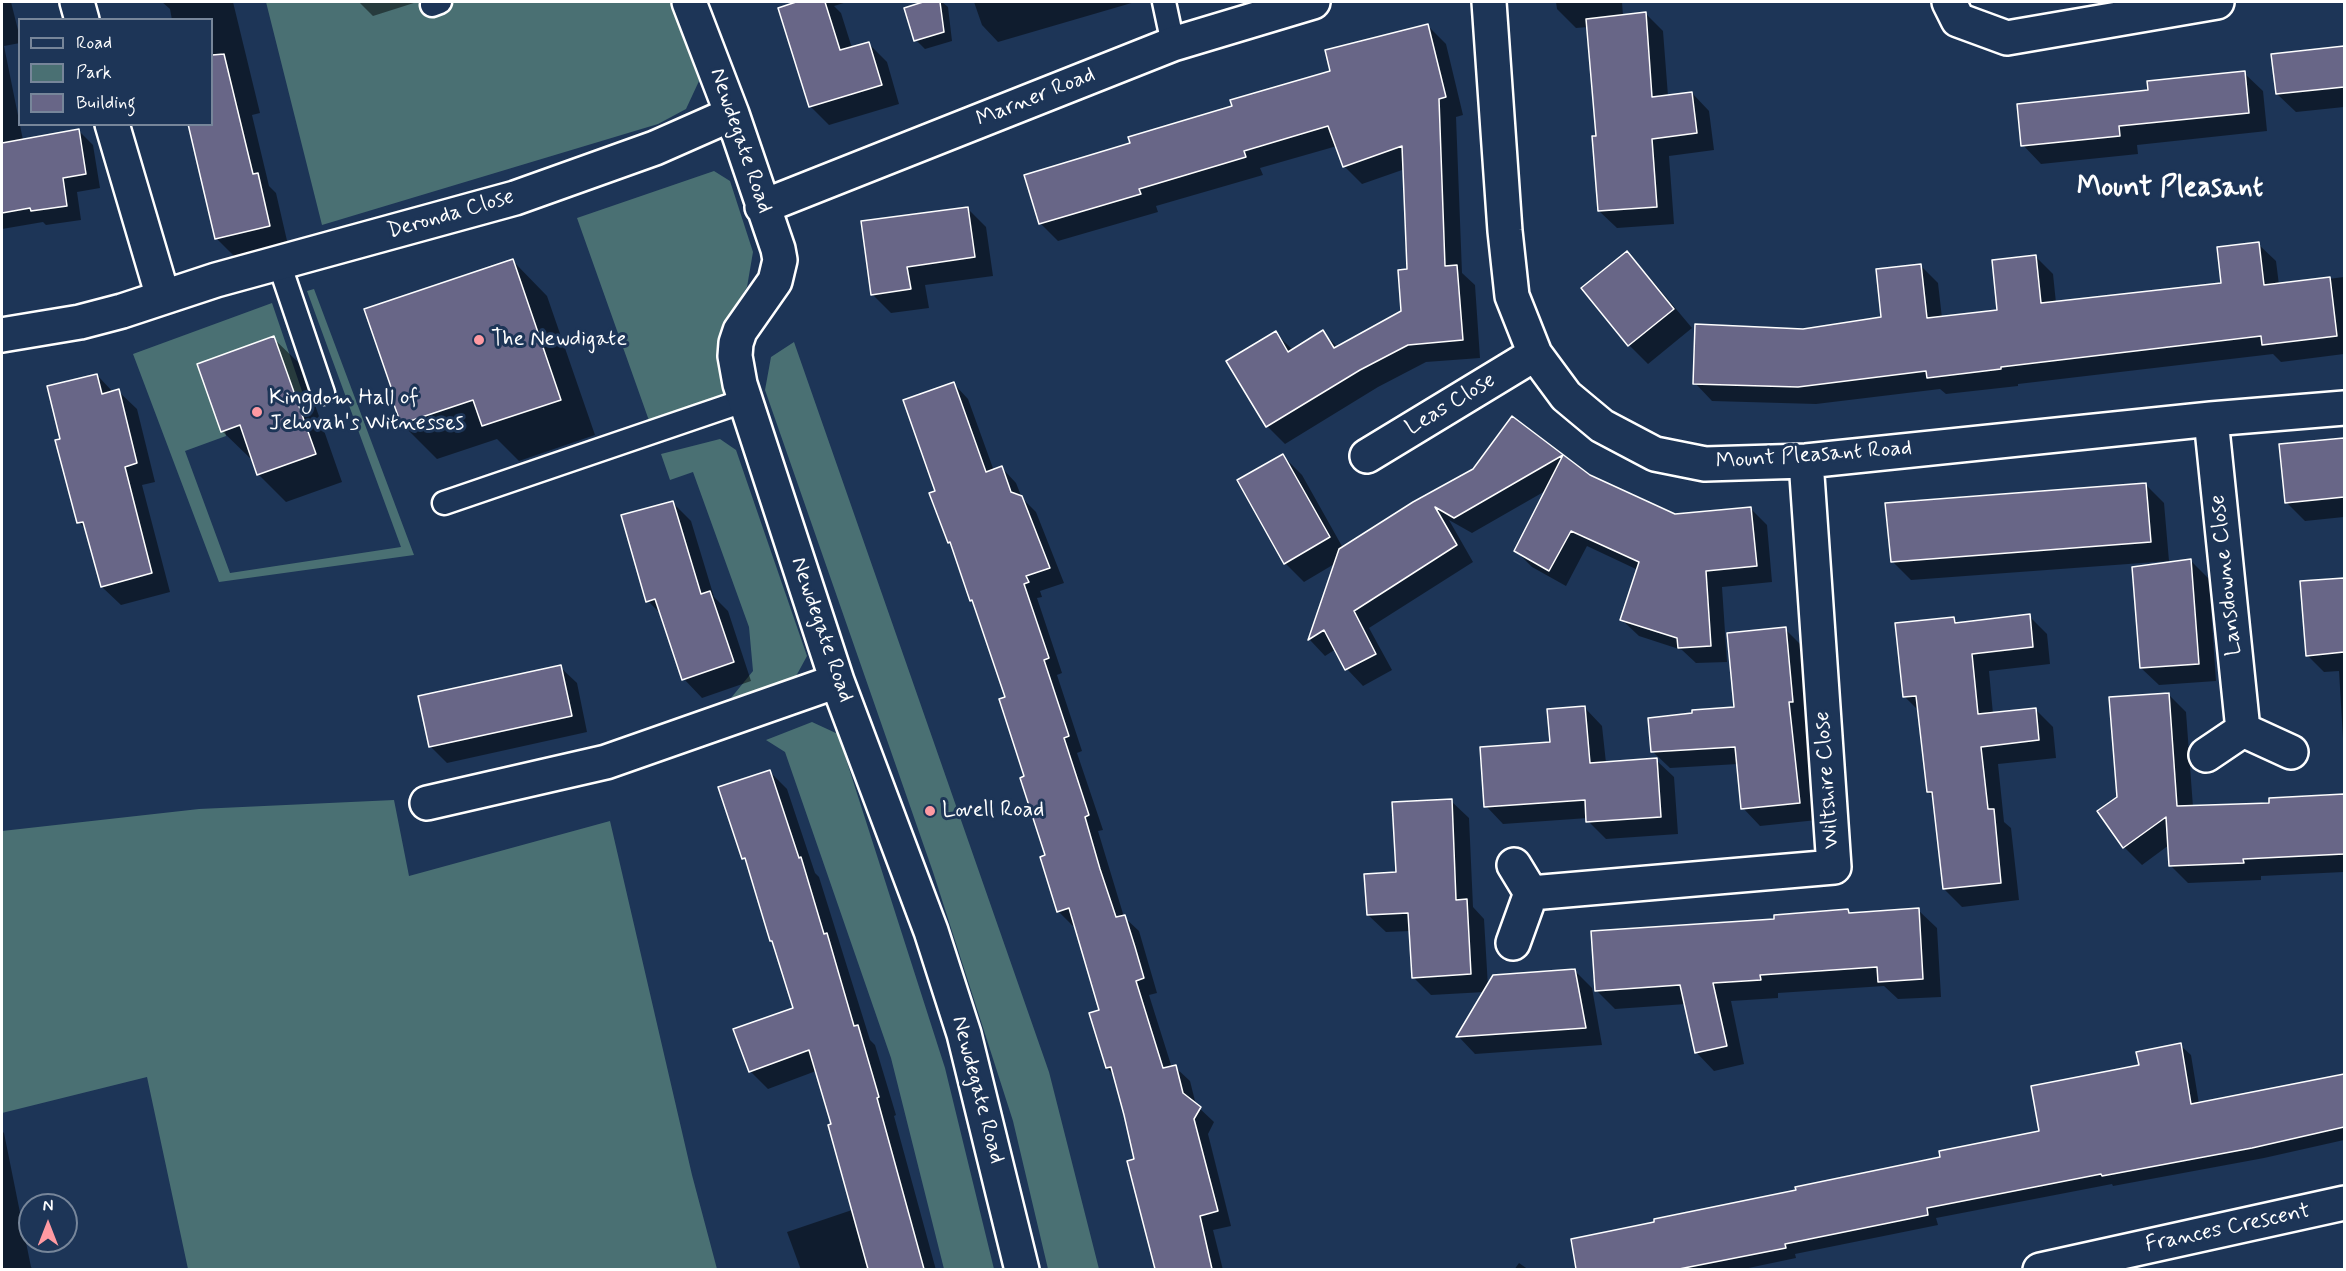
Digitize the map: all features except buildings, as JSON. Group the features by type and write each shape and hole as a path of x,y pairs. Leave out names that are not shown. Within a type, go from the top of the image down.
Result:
{"street":[{"path":"77,2 81,18"},
{"name":"Newdegate Road","path":"689,2 732,114 780,260 775,281 740,331 736,343 737,370 837,681 931,931 964,1034 1022,1269"},
{"name":"Marner Road","path":"762,207 1173,44 1313,2"},
{"name":"Mount Pleasant Road","path":"1489,2 1504,231 1512,296 1535,354 1566,396 1602,426 1655,454 1705,464 1806,461 2211,419 2344,408"},
{"path":"1949,2 1958,20 2007,38 2217,2"},
{"name":"Deronda Close","path":"2,335 80,321 535,191 655,148 732,114"},
{"path":"113,126 164,297"},
{"name":"Leas Close","path":"1367,456 1535,354"},
{"name":"Lansdowne Close","path":"2211,419 2243,730"},
{"name":"Wiltshire Close","path":"1531,893 1834,867 1806,461"},
{"path":"427,803 606,762 837,681"},
{"path":"2206,755 2243,730 2291,752"},
{"path":"1514,865 1531,893 1514,943"},
{"name":"Frances Crescent","path":"2040,1269 2344,1203"}],"lane":[{"path":"1164,2 1173,44"},
{"path":"279,263 323,393"},
{"path":"444,502 746,400"}],"green space":[{"path":"266,2 670,2 699,81 686,109 658,124 322,225"},
{"path":"714,171 730,181 753,252 747,287 724,324 721,355 724,398 652,429 577,218"},
{"path":"314,289 414,555 219,582 133,354 272,303 305,400 297,402 273,336 197,364 221,431 225,430 226,436 185,451 230,573 401,547 307,291"},
{"path":"794,342 1049,1072 1099,1269 1048,1269 1013,1121 933,872 765,390 771,357"},
{"path":"720,439 736,450 807,656 795,678 731,698 753,671 749,627 693,472 670,480 661,454"},
{"path":"812,722 838,734 945,1068 994,1269 944,1269 891,1058 785,752 766,740"},
{"path":"394,800 409,876 610,821 692,1175 717,1269 188,1269 147,1077 2,1113 2,831 199,809"}],"place":[{"name":"The Newdigate","path":"479,340"},
{"name":"Kingdom Hall of Jehovah's Witnesses","path":"257,412"},
{"name":"Lovell Road","path":"930,811"}],"district":[{"name":"Mount Pleasant","path":"2170,189"}]}
